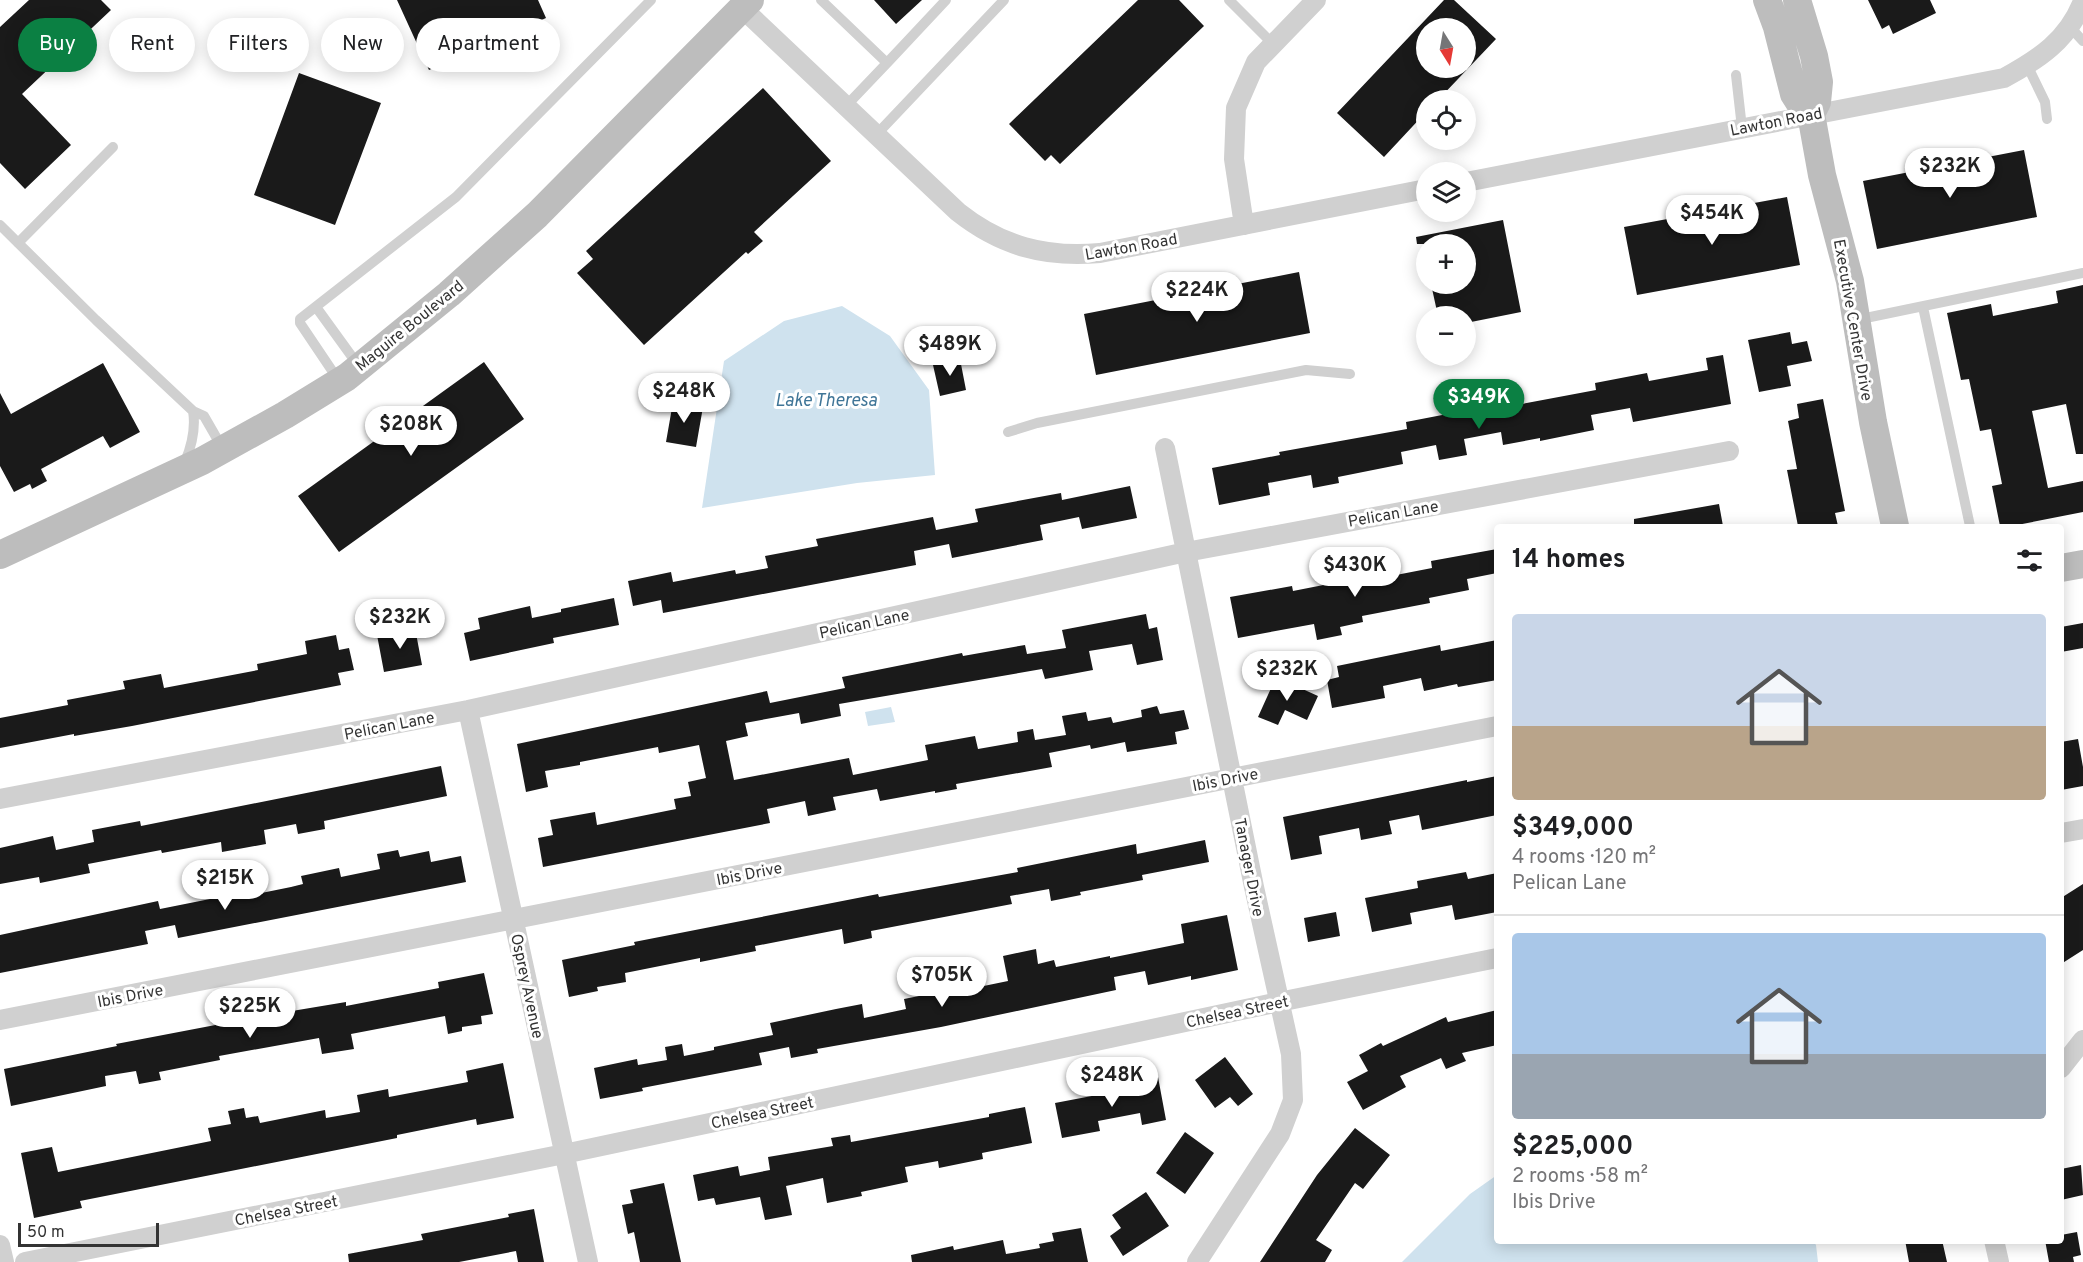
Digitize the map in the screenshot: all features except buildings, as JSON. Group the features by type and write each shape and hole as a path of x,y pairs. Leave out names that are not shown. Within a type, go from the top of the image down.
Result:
{"street":[{"path":"1244,225 1234,159 1236,108 1256,62 1316,0"},
{"name":"Executive Center Drive","path":"1767,0 1777,27 1794,94 1811,114"},
{"name":"Executive Center Drive","path":"1797,0 1814,56 1819,82 1817,102 1811,114 1822,175 1847,265 1873,422 1895,524"},
{"name":"Lawton Road","path":"1476,180 2004,78 2056,44 2077,34 2083,1"},
{"name":"Lawton Road","path":"746,4 846,106 970,222 1009,243 1037,251 1066,255 1100,253 1416,191"},
{"name":"Maguire Boulevard","path":"0,555 223,449 285,415 349,374 449,294 537,215 746,4"},
{"name":"Tanager Drive","path":"1165,448 1291,1054 1293,1100 1280,1134 1197,1262"},
{"name":"Pelican Lane","path":"0,799 468,710 1186,552 1730,451"},
{"path":"2064,567 2083,564"},
{"name":"Osprey Avenue","path":"468,710 588,1262"},
{"name":"Ibis Drive","path":"0,1020 1494,727"},
{"path":"2064,832 2083,829"},
{"name":"Chelsea Street","path":"26,1262 564,1154 1494,958"},
{"path":"2064,1064 2083,1040"},
{"path":"1995,1244 1999,1262"},
{"path":"0,1245 4,1262"}],"lane":[{"path":"349,374 300,323 300,319 456,197 651,0"},
{"path":"821,0 887,63"},
{"path":"846,106 946,0"},
{"path":"876,135 1004,0"},
{"path":"1229,0 1273,44"},
{"path":"2027,65 2045,102 2047,119"},
{"path":"1736,75 1742,128"},
{"path":"18,243 113,147"},
{"path":"0,225 193,411 204,416 223,449"},
{"path":"1856,320 2083,273"},
{"path":"1923,307 1970,524"},
{"path":"316,308 349,374"},
{"path":"1008,432 1037,423 1306,370 1350,374"},
{"path":"182,470 190,450 195,425 193,411"}],"water":[{"name":"Lake Theresa","path":"842,306 890,336 929,390 935,475 857,483 702,508 724,361 784,321"},
{"path":"891,707 895,722 868,726 865,712"},
{"path":"1494,1177 1494,1244 1815,1244 1818,1262 1402,1262 1470,1194"}]}
